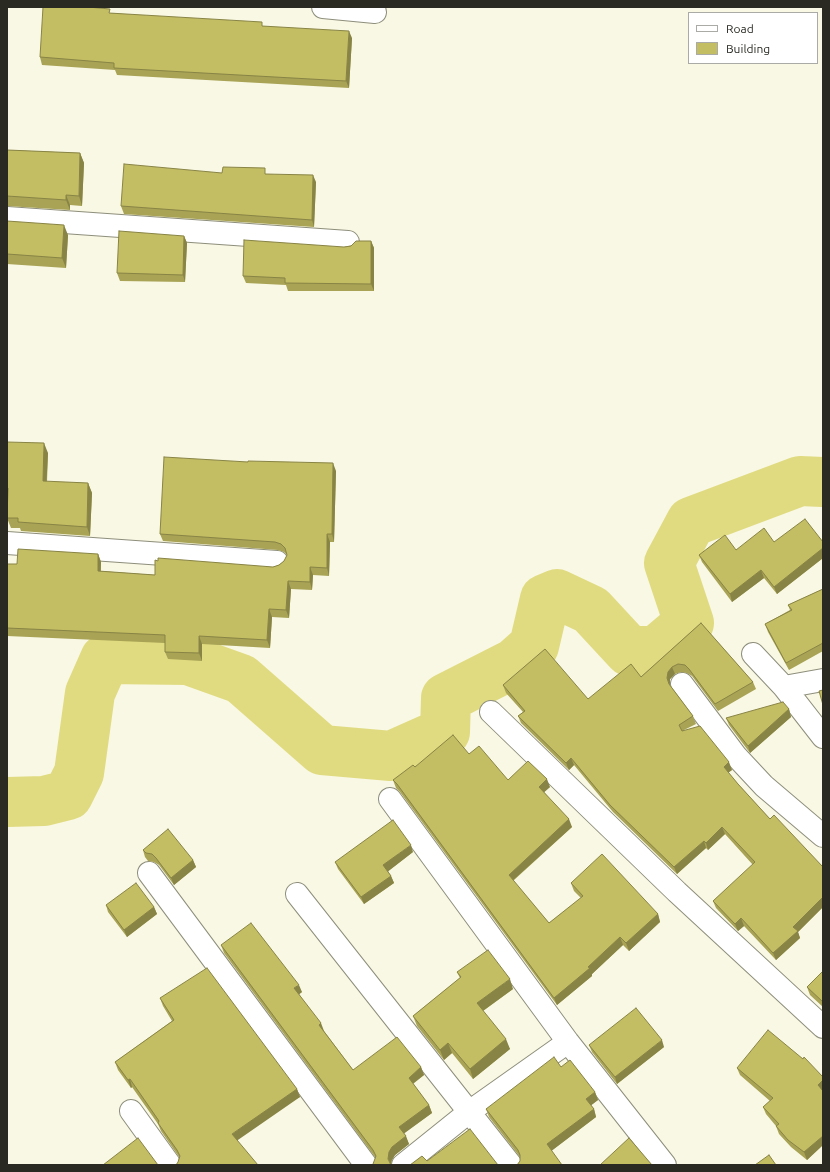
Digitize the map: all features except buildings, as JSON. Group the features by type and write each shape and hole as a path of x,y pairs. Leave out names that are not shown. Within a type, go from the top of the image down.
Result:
{"street":[{"path":"323,7 375,12"},
{"path":"7,218 348,242"},
{"path":"7,543 277,562"},
{"path":"753,654 784,687 823,737"},
{"path":"784,687 823,680"},
{"path":"682,684 736,756 764,786 823,836"},
{"path":"491,712 677,892 823,1027"},
{"path":"390,799 568,1042 665,1165"},
{"path":"149,874 366,1165"},
{"path":"297,894 511,1165"},
{"path":"403,1165 469,1112 568,1042"},
{"path":"131,1111 170,1165"}],"waterway":[{"path":"7,802 44,801 68,795 79,773 90,693 105,659 188,660 241,679 322,750 391,756 445,732 446,698 515,663 534,646 545,599 557,594 591,610 629,651 656,651 689,623 669,563 691,522 800,481 823,482"}]}
